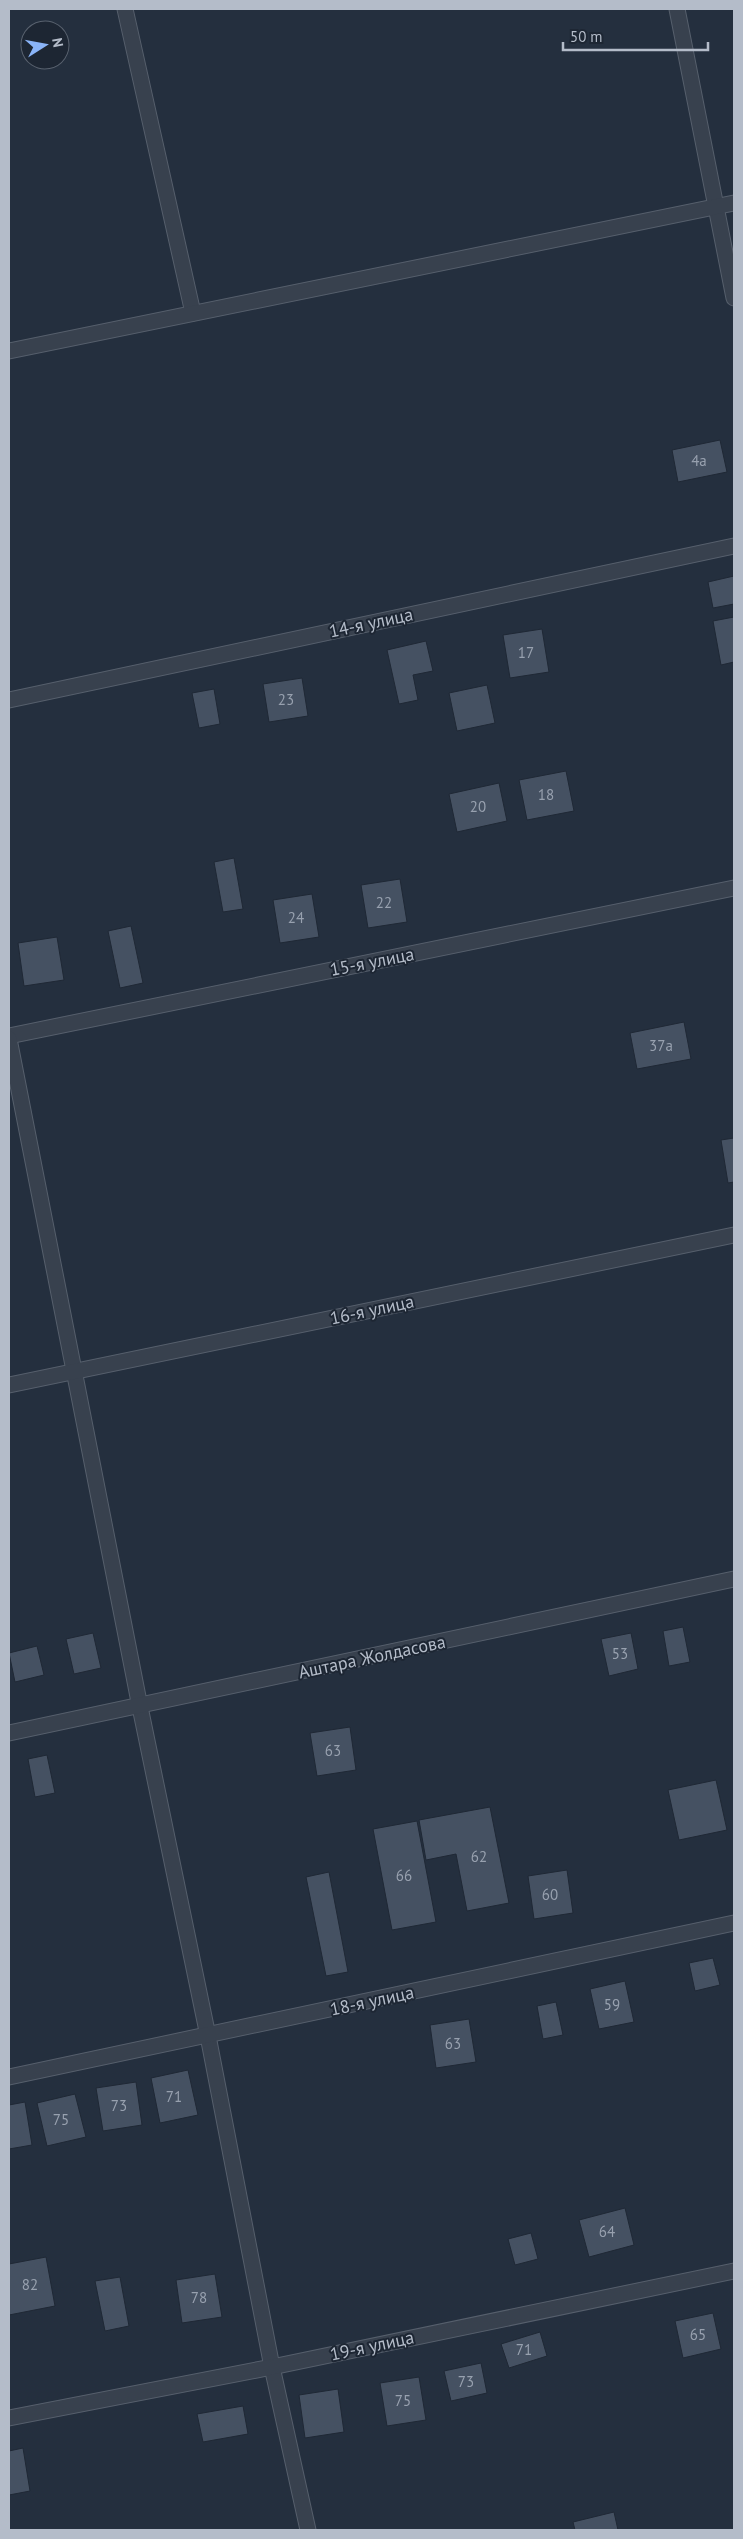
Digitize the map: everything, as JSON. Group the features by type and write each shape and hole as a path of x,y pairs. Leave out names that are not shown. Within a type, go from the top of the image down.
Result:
{"street":[{"path":"125,9 194,313"},
{"path":"677,9 734,298"},
{"path":"9,352 734,203"},
{"name":"14-я улица","path":"9,700 734,546"},
{"name":"15-я улица","path":"9,1037 734,888"},
{"path":"9,1037 73,1372 208,2036 272,2367 308,2530"},
{"name":"16-я улица","path":"9,1386 734,1234"},
{"name":"Аштара Жолдасова","path":"9,1733 140,1707 734,1579"},
{"name":"18-я улица","path":"9,2076 208,2036 734,1923"},
{"name":"19-я улица","path":"9,2418 272,2367 734,2271"}],"building":[{"path":"720,440 727,472 678,482 672,450"},
{"path":"734,576 734,604 713,608 708,582"},
{"path":"734,617 734,662 721,665 713,621"},
{"path":"542,629 549,672 510,678 503,635"},
{"path":"426,641 433,671 413,675 418,700 399,704 387,650"},
{"path":"302,678 308,716 269,722 263,684"},
{"path":"487,685 495,723 457,731 449,693"},
{"path":"214,689 220,724 199,728 192,693"},
{"path":"566,771 574,811 527,820 519,780"},
{"path":"499,783 507,821 457,832 449,794"},
{"path":"234,858 243,909 223,912 214,862"},
{"path":"400,879 407,922 368,928 361,885"},
{"path":"312,894 319,937 280,943 273,900"},
{"path":"131,926 143,983 120,988 108,931"},
{"path":"57,937 64,980 24,986 18,943"},
{"path":"684,1022 691,1059 637,1069 630,1033"},
{"path":"734,1138 734,1182 728,1183 721,1140"},
{"path":"683,1627 690,1662 669,1666 663,1631"},
{"path":"93,1633 101,1668 74,1674 66,1639"},
{"path":"631,1633 638,1669 609,1676 601,1639"},
{"path":"37,1646 44,1675 15,1682 9,1653"},
{"path":"350,1727 356,1770 317,1776 310,1733"},
{"path":"47,1755 55,1793 35,1797 28,1759"},
{"path":"716,1780 727,1830 679,1840 668,1790"},
{"path":"490,1807 509,1903 467,1911 456,1854 426,1860 419,1820"},
{"path":"417,1821 436,1922 392,1930 373,1829"},
{"path":"567,1870 573,1913 534,1919 528,1876"},
{"path":"329,1872 348,1972 326,1976 306,1877"},
{"path":"713,1958 720,1985 695,1991 689,1963"},
{"path":"625,1981 634,2022 599,2029 590,1989"},
{"path":"556,2002 563,2035 543,2039 537,2006"},
{"path":"469,2019 476,2062 436,2068 430,2025"},
{"path":"188,2070 198,2115 160,2123 151,2078"},
{"path":"136,2082 142,2125 103,2131 96,2088"},
{"path":"75,2094 86,2137 47,2146 37,2103"},
{"path":"25,2102 32,2145 9,2149 9,2105"},
{"path":"625,2208 634,2245 589,2257 579,2220"},
{"path":"531,2233 538,2259 515,2265 508,2239"},
{"path":"46,2257 55,2306 9,2315 9,2264"},
{"path":"215,2274 222,2317 182,2323 176,2280"},
{"path":"120,2277 129,2326 105,2331 95,2281"},
{"path":"713,2313 721,2349 683,2358 675,2321"},
{"path":"540,2332 547,2356 509,2368 501,2344"},
{"path":"481,2363 487,2393 451,2401 444,2371"},
{"path":"419,2377 426,2420 387,2426 380,2383"},
{"path":"338,2389 344,2432 305,2438 299,2395"},
{"path":"243,2406 248,2434 203,2442 197,2414"},
{"path":"23,2448 30,2491 9,2495 9,2451"},
{"path":"614,2512 618,2530 575,2530 573,2522"}]}
